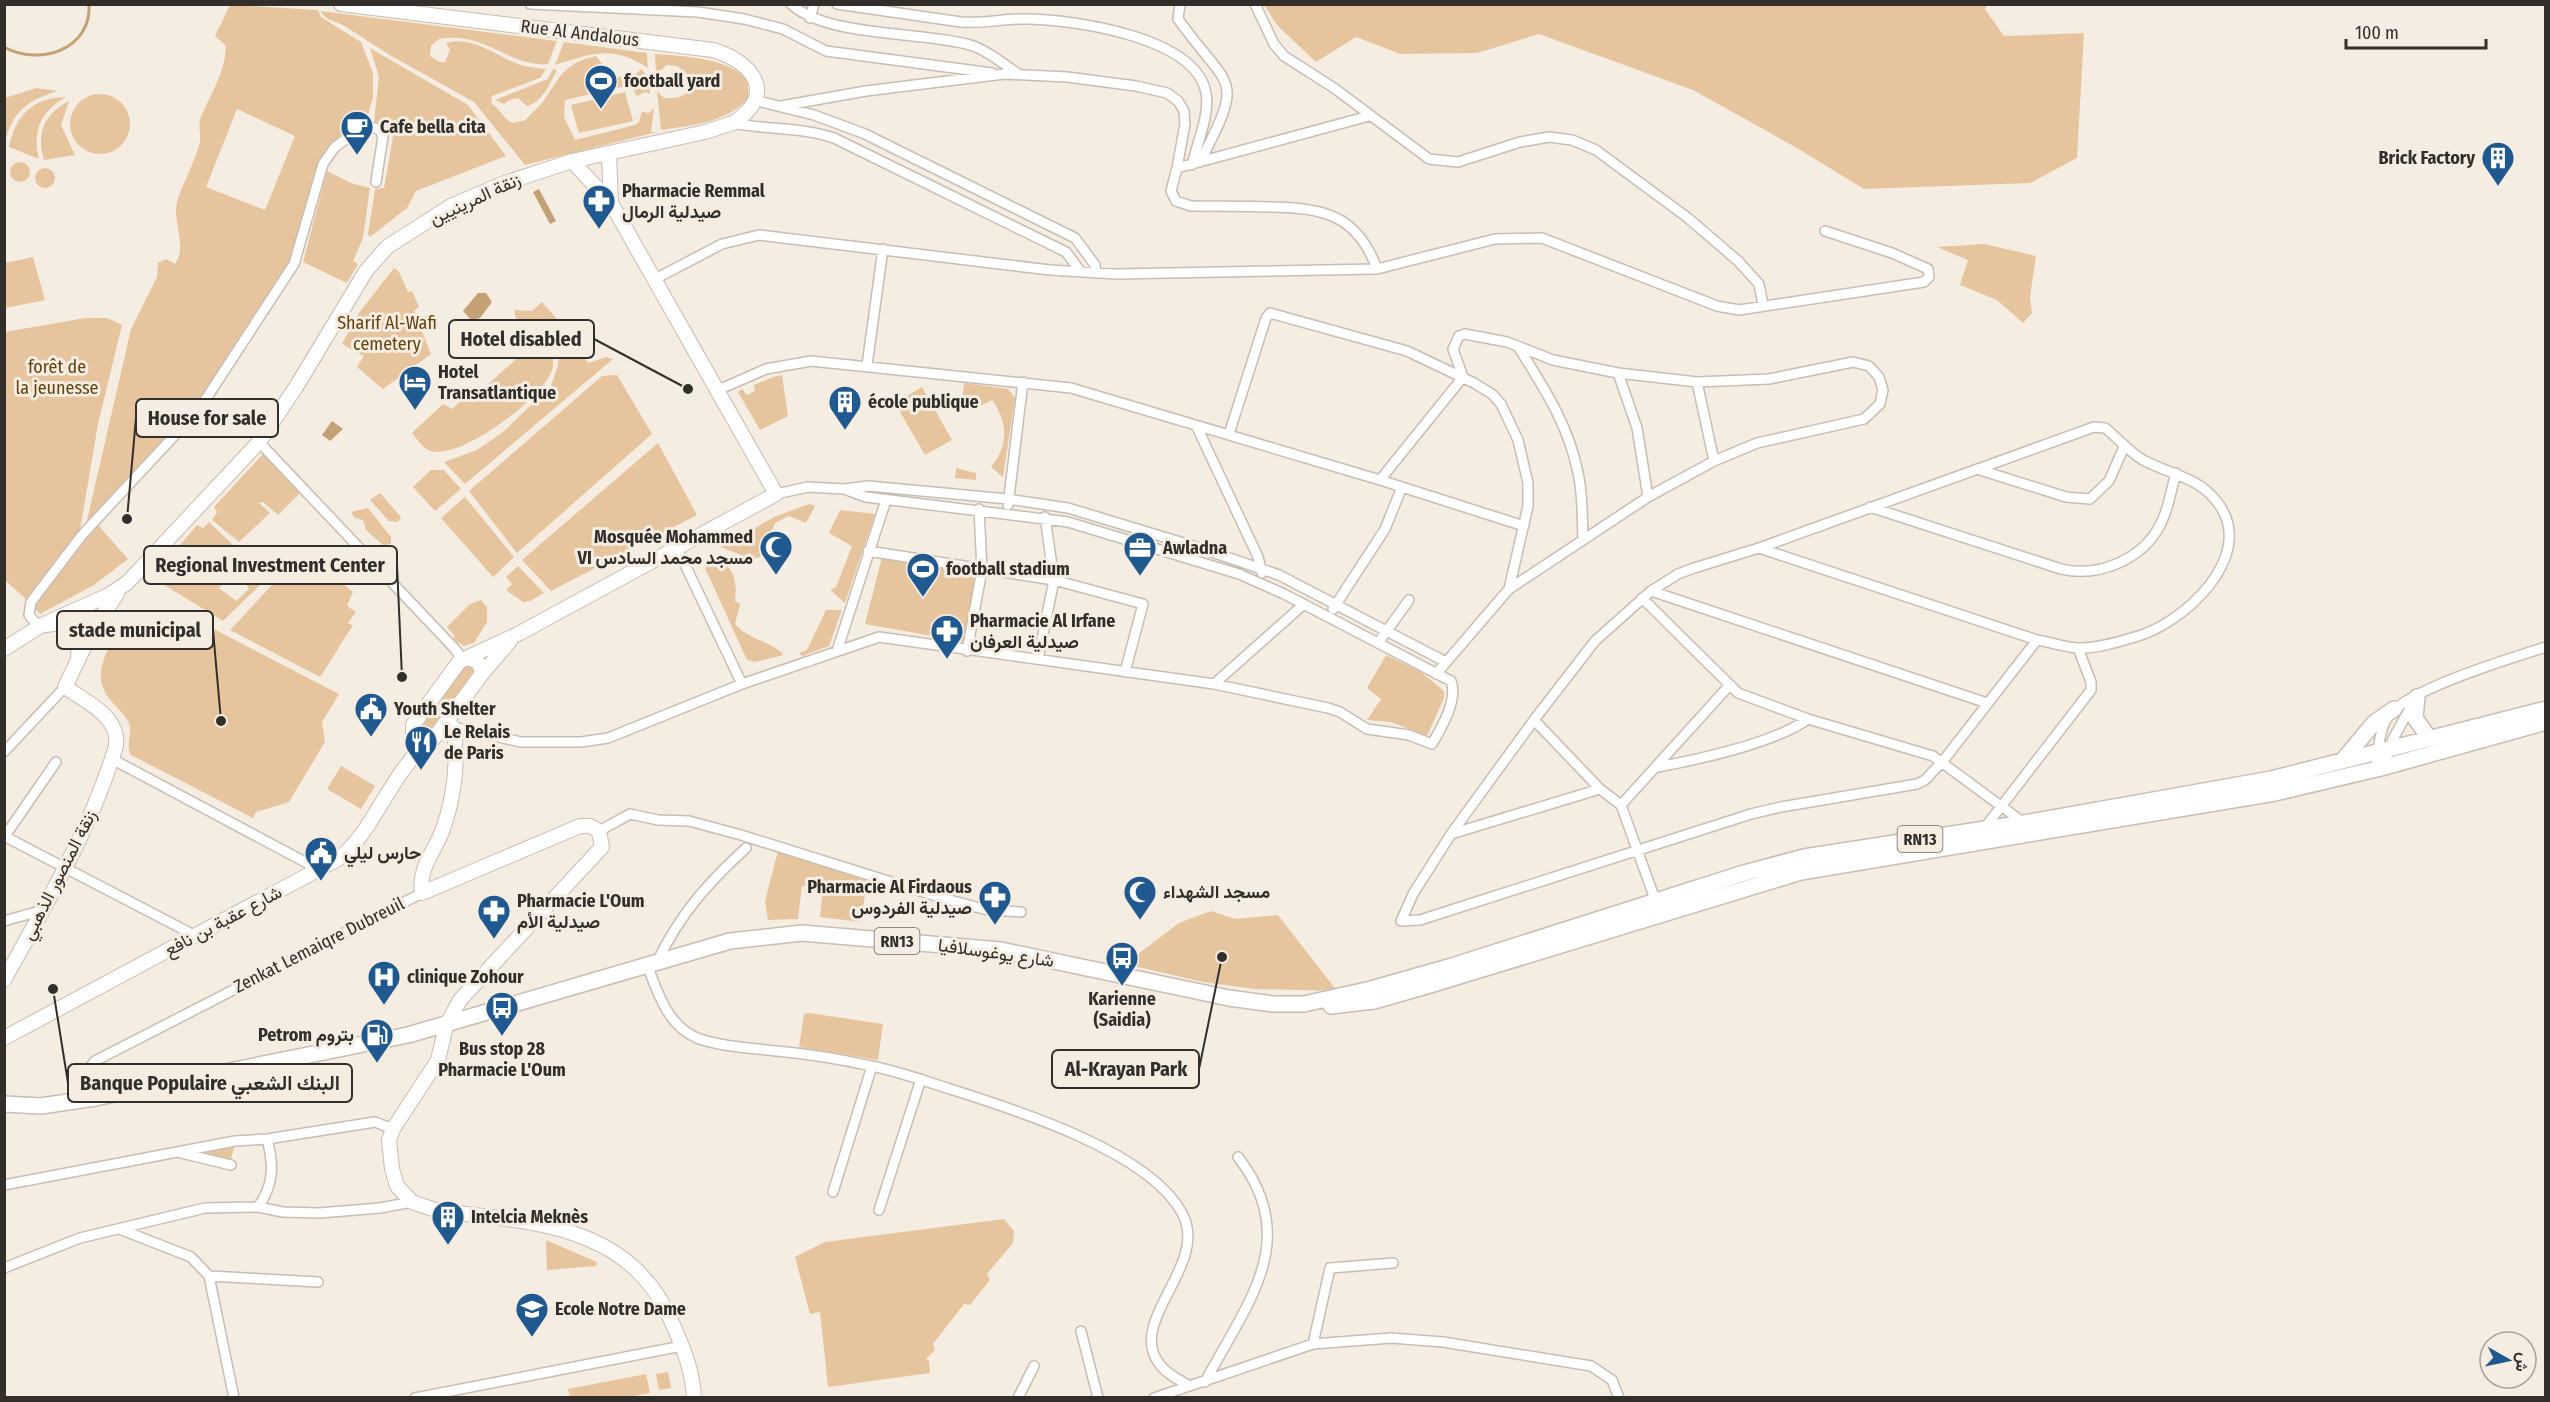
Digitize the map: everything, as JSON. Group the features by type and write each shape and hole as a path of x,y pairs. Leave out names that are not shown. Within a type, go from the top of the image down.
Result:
{"main road":[{"name":"Rue Al Andalous","path":"341,4 416,9 713,50 737,58 747,66 756,83 754,100"},
{"path":"733,123 744,116 754,100"},
{"name":"زنقة المرينيين","path":"4,649 41,626 109,595 127,583 259,442 296,387 366,271 387,247 420,224 476,194 572,161 733,123"},
{"path":"609,154 611,203"},
{"path":"405,764 412,729 464,659 518,633 776,494 611,203 572,161"},
{"path":"65,687 104,610 127,583"},
{"path":"41,626 55,623 70,628 78,641 78,659"},
{"path":"405,764 449,725 480,675 518,633"},
{"path":"464,659 474,659 480,664 480,675"},
{"name":"زنقة المنصور الذهبي","path":"4,980 67,868 112,759 117,739 112,722 65,687"},
{"path":"2417,697 2415,718 2429,738"},
{"path":"2343,760 2374,723 2394,709"},
{"name":"RN13","path":"1304,1004 1371,989 1804,857 1983,830 2271,779 2384,748 2546,709"},
{"name":"RN13","path":"1304,1004 1331,1006 1374,1001 1801,872 2275,793 2380,768 2546,722"},
{"name":"Zenkat Lemaiqre Dubreuil","path":"422,893 421,874 443,829 452,794 455,761 449,725"},
{"path":"412,729 414,736 420,741 431,740"},
{"name":"شارع عقبة بن نافع","path":"4,1038 320,870 350,848 405,764"},
{"path":"422,893 580,826 590,826 599,831 603,841 600,852 469,987 446,1026 444,1044 438,1060 393,1129 389,1151 398,1186 412,1202 438,1211 534,1223 595,1241 620,1255 645,1276 664,1301 692,1378 693,1398"},
{"name":"شارع يوغوسلافيا","path":"446,1026 730,941 802,933 1001,950 1239,1000 1273,1004 1304,1004"},
{"name":"RN13","path":"4,1104 40,1106 79,1101 336,1051 446,1026"}],"street":[{"path":"530,4 698,12 774,25 826,51 1004,74"},
{"path":"791,4 810,18 969,45 990,55 1018,74"},
{"path":"810,18 814,4"},
{"path":"837,4 981,24 1030,19 1071,23 1126,33 1163,47 1196,74 1206,92 1205,114 1196,163"},
{"path":"1180,4 1178,20 1218,68 1229,91 1225,113 1196,163"},
{"path":"1255,4 1278,50 1334,88 1420,154 1438,162 1458,162 1535,138 1561,138 1585,144 1619,165 1738,261 1759,284 1763,305"},
{"path":"781,106 866,91 1004,74 1067,76 1167,93 1178,100 1184,111 1185,124 1171,191 1180,203 1191,206 1295,208 1326,212 1348,224 1361,238 1377,269"},
{"path":"754,100 814,115 865,134 1075,238 1095,265 1096,273"},
{"path":"1177,168 1369,116"},
{"path":"733,123 767,129 814,132 834,138 1066,252 1081,272"},
{"path":"41,626 29,615 31,602 82,535 200,408 294,264 323,164 335,147 364,126 379,129 383,136 376,182"},
{"path":"969,203 976,190"},
{"path":"655,279 712,248 752,236 786,237 1096,273 1377,269 1495,238 1542,238 1717,306 1739,310 1924,282 1929,277 1928,269 1909,260 1825,231"},
{"path":"867,365 883,249"},
{"path":"1229,434 1266,318 1270,313 1400,349 1463,377 1492,394 1510,418 1526,466 1528,506 1509,589"},
{"path":"1436,674 1509,589 1583,538 1647,497 1714,461 1757,443 1864,419 1880,404 1882,383 1869,366 1853,362 1769,379 1697,382 1618,373 1552,360 1487,336 1459,336 1453,349 1463,377"},
{"path":"1519,347 1554,405 1572,447 1581,487 1583,538"},
{"path":"718,390 754,374 788,364 811,361 1023,382 1089,392 1524,526"},
{"path":"1618,373 1637,428 1647,497"},
{"path":"1380,480 1463,377"},
{"path":"1007,512 1023,382"},
{"path":"1697,382 1714,461"},
{"path":"1196,425 1262,569 1264,584"},
{"path":"1759,548 2037,640 2078,648 2138,636 2177,614 2203,594 2218,575 2228,548 2229,533 2225,515 2204,488 2176,473 2143,460 2124,447 2105,428 2094,428 1759,548 1678,574 1642,598 1595,641 1451,834 1401,916 1402,922 1420,920 1636,850 1781,807 1917,784 1943,761 2037,640"},
{"path":"259,442 464,659"},
{"path":"1977,469 2066,497 2090,499 2109,481 2124,447"},
{"path":"1870,507 2061,569 2075,572 2094,571 2130,557 2146,543 2161,523 2176,473"},
{"path":"776,494 808,487 844,489 868,486 1008,499 1068,508 1262,569 1295,582 1336,606 1446,662"},
{"path":"1329,616 1385,529 1402,487"},
{"path":"449,725 521,742 592,741 626,732 742,684 879,638 1214,684 1328,708 1367,729 1409,735 1432,744 1440,730 1454,689 1451,681 1264,584 1146,546 1045,517 886,500 866,497 844,489"},
{"path":"837,651 886,500"},
{"path":"967,651 982,570 979,510"},
{"path":"1038,659 1054,580 1045,517"},
{"path":"1146,546 1151,533"},
{"path":"677,548 742,684"},
{"path":"868,551 1054,580 1143,604 1125,672"},
{"path":"1651,591 1987,703"},
{"path":"1642,598 1728,687 1738,693 1808,719 1923,752 1943,761 2024,823"},
{"path":"1378,643 1409,600"},
{"path":"1214,684 1304,604"},
{"path":"2380,768 2384,748 2385,722 2394,709 2455,678 2546,647"},
{"path":"1983,830 2091,690 2091,682 2078,648"},
{"path":"4,752 65,687"},
{"path":"1621,805 1658,767 1728,687"},
{"path":"2384,748 2417,697"},
{"path":"1658,767 1692,760 1787,731 1808,719"},
{"path":"1534,720 1600,789 1621,805 1656,902"},
{"path":"112,759 320,870"},
{"path":"56,762 5,836 194,935"},
{"path":"1451,834 1600,789"},
{"path":"599,831 630,814 689,821 948,900 987,910 1021,912"},
{"path":"746,849 697,896 652,964 663,1005 688,1034 728,1045 872,1066 921,1079 1046,1120 1088,1140 1136,1168 1174,1201 1185,1224 1185,1257 1156,1318 1151,1337 1158,1364 1190,1386"},
{"name":"Zenkat Lemaiqre Dubreuil","path":"79,1101 82,1077 95,1061 422,893"},
{"path":"4,921 43,910"},
{"path":"833,1192 872,1066"},
{"path":"879,1210 921,1079"},
{"path":"4,1185 235,1141 267,1139 375,1122 393,1129"},
{"path":"258,1207 268,1194 272,1176 272,1158 267,1139"},
{"path":"179,1152 231,1165"},
{"path":"1205,1382 1254,1290 1267,1260 1267,1214 1253,1176 1238,1157"},
{"path":"4,1268 80,1238 205,1208 258,1207 283,1212 320,1213 380,1208 412,1202"},
{"path":"120,1230 191,1257 209,1276 234,1398"},
{"path":"1313,1344 1330,1268 1393,1263"},
{"path":"209,1276 318,1282"},
{"path":"1081,1331 1098,1398"},
{"path":"1154,1398 1313,1344 1376,1338 1443,1342 1598,1368 1606,1374 1619,1398"},
{"path":"415,1398 682,1346"},
{"path":"1018,1398 1034,1366"}],"green space":[{"path":"230,5 318,10 321,17 361,42 373,73 373,97 367,119 338,140 320,159 296,254 193,412 85,529 131,329 157,277 158,263 166,259 175,264 179,257 177,202 199,147 199,123 224,63 226,46 215,36","holes":["237,109 295,136 265,210 206,187"]},
{"path":"1264,5 1987,5 1985,9 2004,36 2084,33 2077,158 2030,183 1864,189 1797,148 1693,90 1539,34 1477,53 1400,54 1356,37 1316,62 1277,25"},
{"path":"320,11 557,41 548,64 521,60 470,40 439,39 431,46 430,56 440,62 445,62 450,50 446,43 456,41 483,47 518,64 546,69 540,78 492,96 491,103 513,123 526,120 543,102 565,71 585,59 596,56 602,64 601,76 631,77 642,69 649,80 650,94 645,92 637,96 630,85 565,100 564,117 575,140 635,125 639,122 642,112 649,113 654,108 651,132 657,132 525,165 474,102 388,54 343,25 326,18"},
{"path":"564,42 647,53 648,68 624,56 602,53 555,65"},
{"path":"370,48 468,105 506,156 416,191 407,208 370,237 368,234 375,189 384,188 393,137 374,121 379,77"},
{"path":"655,54 706,60 731,68 748,82 748,99 729,113 708,122 661,130 657,91 664,98 676,98 687,92 690,76 677,66 667,65 656,74"},
{"path":"553,69 557,70 549,86 533,104 527,106 518,98 504,104 495,100 548,79"},
{"path":"36,88 58,91 29,103 22,109 12,123 5,143 5,98"},
{"name":"football yard","path":"625,92 633,121 579,133 571,105"},
{"path":"100,94 117,99 125,107 130,124 125,141 117,149 100,154 83,149 75,141 70,124 75,107 83,99"},
{"path":"66,97 50,109 40,123 37,139 39,159 9,147 16,126 27,110 44,101"},
{"path":"69,101 61,125 75,155 44,160 41,141 44,125 53,112"},
{"path":"20,162 27,165 30,172 27,179 20,182 13,179 10,172 13,165"},
{"path":"45,168 52,171 55,178 52,185 45,188 38,185 35,178 38,171"},
{"path":"327,171 351,183 370,188 363,238 353,261 358,264 347,283 303,262"},
{"path":"1984,244 2036,256 2030,297 2032,313 2023,323 1997,300 1960,285 1968,260 1937,247"},
{"path":"33,257 45,300 5,308 5,263"},
{"name":"Sharif Al-Wafi cemetery","path":"394,268 399,272 408,292 412,291 419,307 414,311 431,354 383,389 357,367 364,356 342,344 359,313"},
{"path":"542,302 557,319 565,338 551,348 553,367 547,379 518,410 479,438 441,452 426,449 412,433 443,404 452,409 475,387 483,389 535,342 516,319 514,310 532,311"},
{"name":"forêt de la jeunesse","path":"85,318 107,318 122,325 98,424 78,542 27,600 5,580 5,332"},
{"path":"570,344 589,363 606,357 613,359 465,484 444,462 477,450 503,432 551,386 558,365 559,351"},
{"path":"617,375 652,434 517,553 469,491 602,376"},
{"path":"782,375 788,416 760,430 738,392 742,389 747,395 755,391 754,385"},
{"path":"964,383 1008,389 1015,398 1003,477 991,467 997,459 1003,442 1001,417 992,400 978,407 962,401"},
{"path":"922,387 952,440 925,455 895,403"},
{"path":"658,443 697,515 551,591 522,560"},
{"path":"263,454 301,492 278,515 263,502 259,503 270,513 239,542 212,520 217,512 214,507"},
{"path":"956,468 976,473 976,480 955,478"},
{"path":"431,470 444,470 461,489 435,511 413,487"},
{"path":"380,493 401,517 398,522 389,521 370,500"},
{"path":"465,497 514,557 493,577 441,518"},
{"path":"809,504 815,506 806,523 789,516 775,523 760,557 751,559 721,547 774,517"},
{"path":"368,508 391,537 391,544 383,545 366,530 363,520 355,518 351,512"},
{"path":"840,510 875,514 845,603 830,590 836,587 852,546 829,533"},
{"path":"209,522 236,548 228,555 218,548 206,561 225,580 219,588 236,601 249,589 247,585 256,576 260,585 223,621 153,578 197,525 203,528"},
{"path":"98,525 128,559 94,585 40,614 33,606"},
{"path":"303,552 353,592 347,606 356,612 348,623 353,626 320,677 230,630"},
{"path":"709,556 723,563 732,572 736,592 735,601 740,604 735,624 784,655 755,662 747,660 705,568"},
{"name":"football stadium","path":"882,557 981,573 966,642 865,624"},
{"path":"518,566 544,593 530,601 523,602 506,590 512,584 506,577"},
{"path":"481,600 487,607 487,622 474,643 464,646 454,640 454,635 447,627 470,604"},
{"path":"133,610 168,628 179,611 339,694 322,722 325,742 289,802 256,812 253,818 131,755 129,723 106,694 101,672 108,650"},
{"path":"826,610 842,610 829,646 802,656 799,653 807,650"},
{"path":"1386,655 1421,672 1444,691 1444,698 1427,736 1391,722 1367,720 1381,699 1367,688"},
{"path":"465,665 473,665 475,673 430,734 422,736 418,728"},
{"path":"341,766 375,786 361,809 327,789"},
{"path":"778,851 867,881 861,922 820,917 823,889 802,886 798,919 768,920 765,901"},
{"path":"1211,911 1235,919 1278,915 1337,991 1255,989 1203,982 1125,964 1179,923"},
{"path":"804,1014 883,1024 878,1060 799,1047"},
{"path":"234,1147 231,1160 201,1152"},
{"path":"1004,1219 1014,1231 1013,1243 987,1274 990,1280 970,1305 964,1304 933,1344 935,1350 926,1359 929,1361 930,1373 828,1387 820,1312 810,1314 795,1257 825,1242"},
{"path":"546,1240 597,1262 596,1266 547,1270"},
{"path":"668,1372 671,1388 659,1390 656,1374"},
{"path":"646,1374 650,1393 629,1397 570,1397 568,1389"}],"shaded area":[{"path":"539,189 556,221 550,224 533,192"},
{"path":"478,293 486,293 492,302 480,318 471,320 463,311"},
{"path":"332,421 343,429 330,441 322,435"}],"waterway":[{"path":"4,47 18,53 33,55 61,50 73,43 82,33 88,20 89,4"}],"place":[{"name":"football yard","path":"601,110"},
{"name":"Cafe bella cita","path":"357,156"},
{"name":"Brick Factory","path":"2498,187"},
{"name":"Pharmacie Remmal صيدلية الرمال","path":"599,230"},
{"name":"Hotel disabled","path":"688,389"},
{"name":"Hotel Transatlantique","path":"415,411"},
{"name":"école publique","path":"845,431"},
{"name":"House for sale","path":"127,519"},
{"name":"Mosquée Mohammed VI مسجد محمد السادس","path":"776,576"},
{"name":"Awladna","path":"1140,577"},
{"name":"football stadium","path":"923,598"},
{"name":"Pharmacie Al Irfane صيدلية العرفان","path":"947,660"},
{"name":"Regional Investment Center","path":"402,677"},
{"name":"stade municipal","path":"221,721"},
{"name":"Youth Shelter","path":"371,738"},
{"name":"Le Relais de Paris","path":"421,771"},
{"name":"حارس ليلي","path":"321,882"},
{"name":"مسجد الشهداء","path":"1140,921"},
{"name":"Pharmacie Al Firdaous صيدلية الفردوس","path":"995,926"},
{"name":"Pharmacie L'Oum صيدلية الأم","path":"494,940"},
{"name":"Al-Krayan Park","path":"1222,957"},
{"name":"Karienne (Saidia)","path":"1122,987"},
{"name":"Banque Populaire البنك الشعبي","path":"53,989"},
{"name":"clinique Zohour","path":"384,1006"},
{"name":"Bus stop 28 Pharmacie L'Oum","path":"502,1037"},
{"name":"Petrom بتروم","path":"377,1064"},
{"name":"Intelcia Meknès","path":"448,1246"},
{"name":"Ecole Notre Dame","path":"532,1338"}]}
